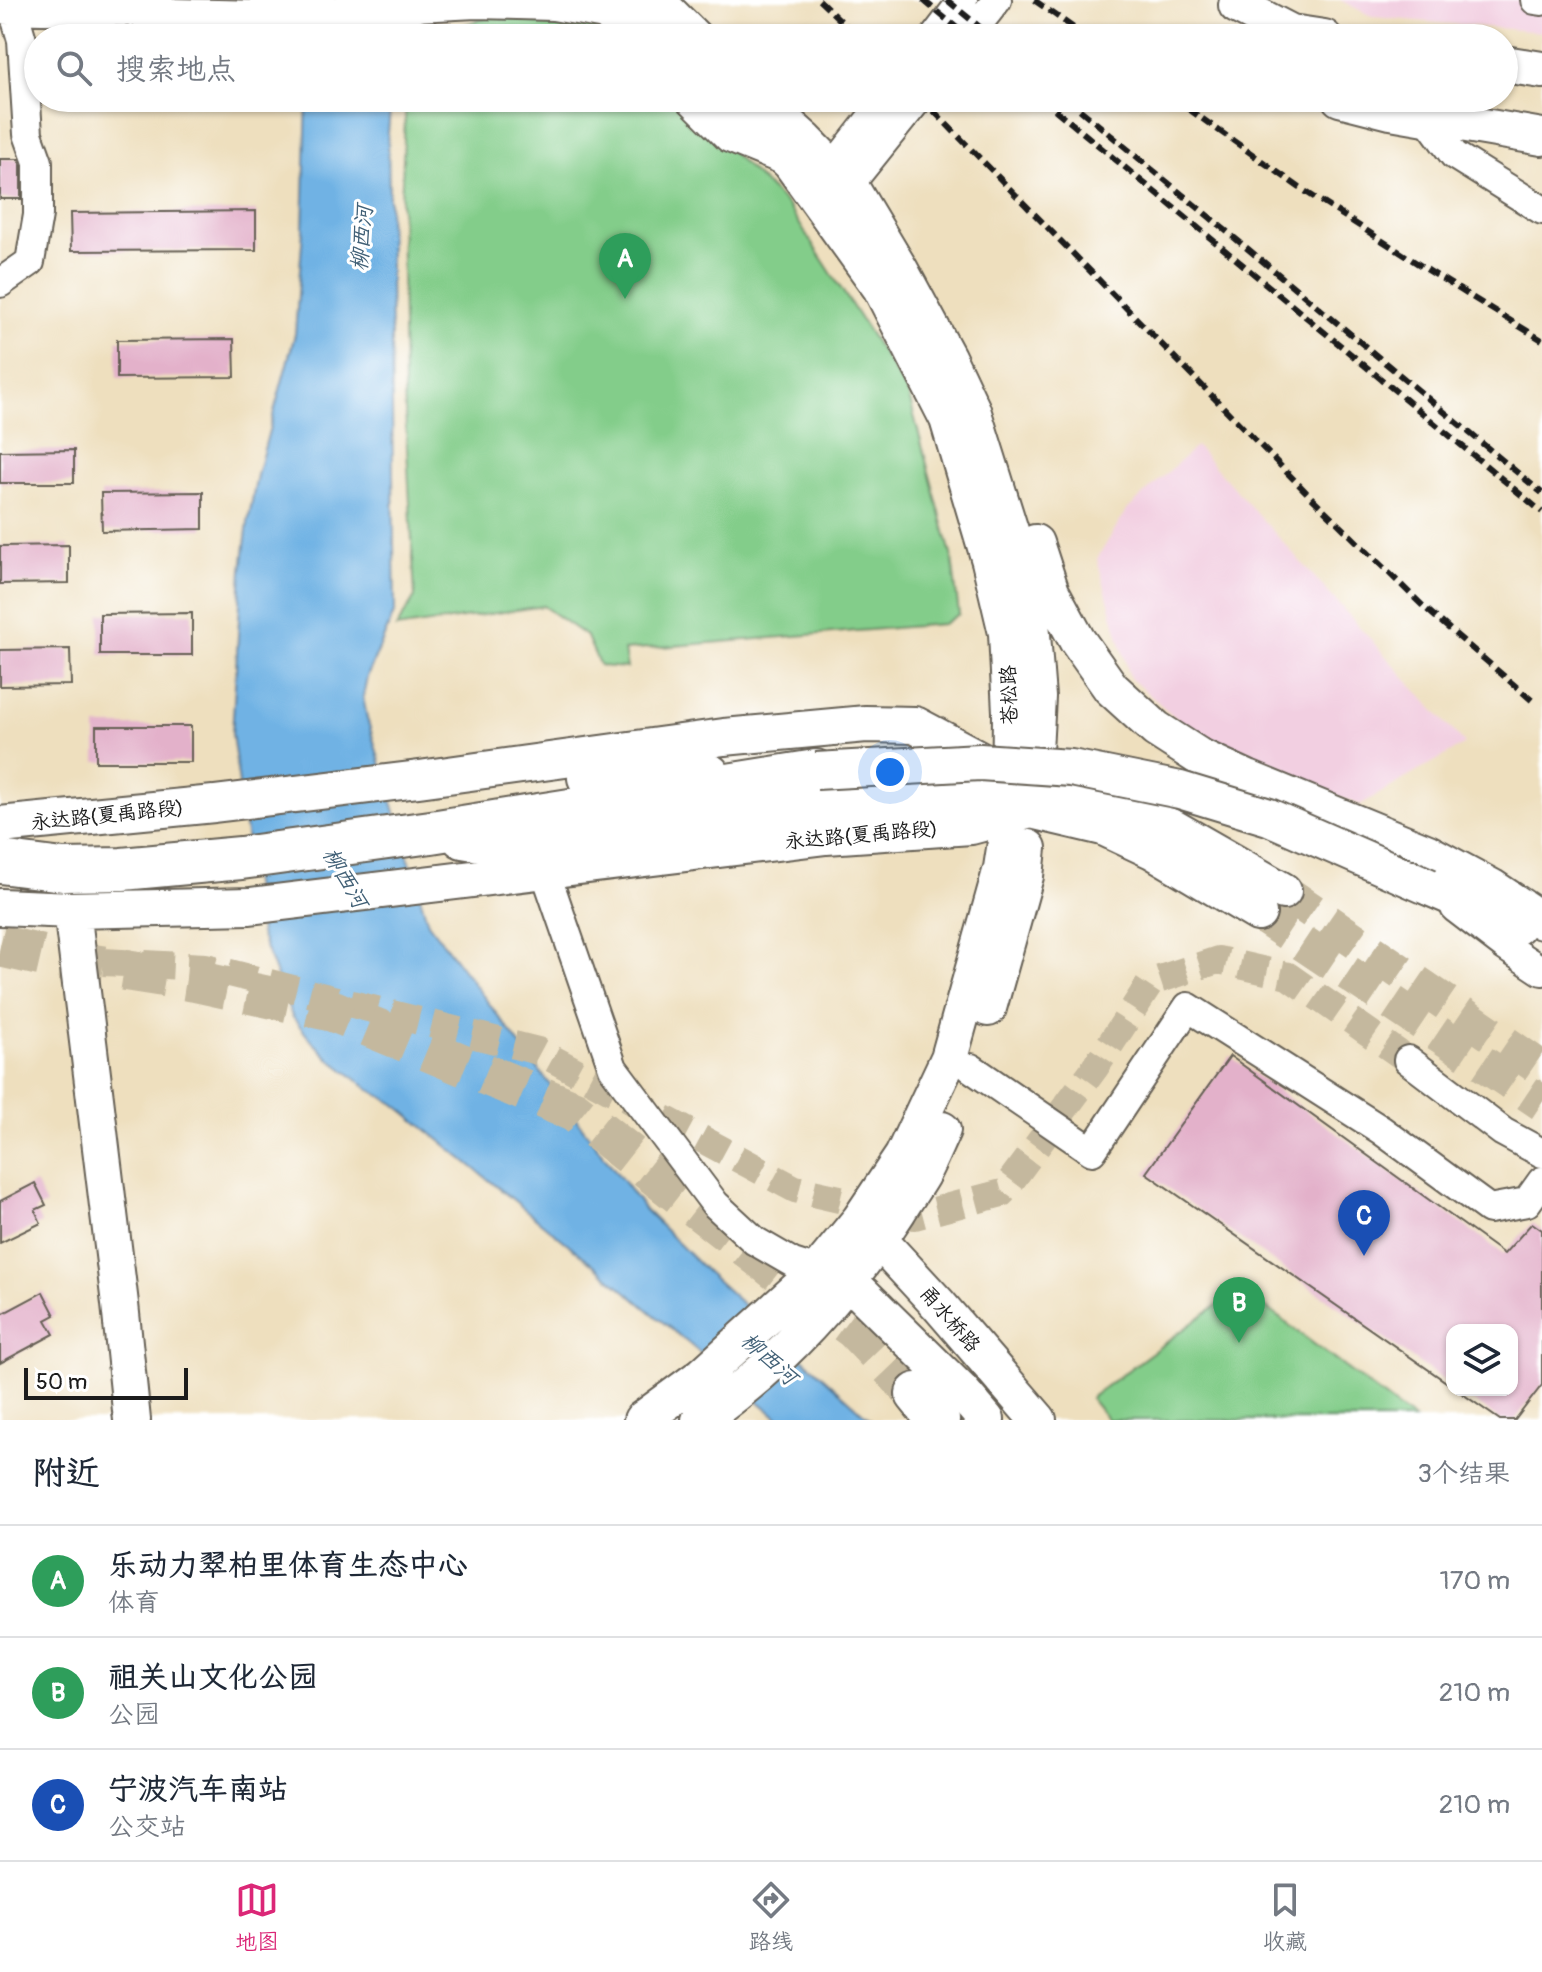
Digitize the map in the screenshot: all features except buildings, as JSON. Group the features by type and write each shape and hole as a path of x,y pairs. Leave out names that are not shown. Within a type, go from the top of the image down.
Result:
{"highway":[{"path":"0,862 63,870 122,869 227,828 426,803 816,771"},
{"path":"426,803 522,847 820,808 1021,801"}],"main road":[{"path":"656,0 680,24"},
{"path":"606,5 638,24"},
{"path":"1253,11 1275,24"},
{"path":"1518,66 1542,70"},
{"name":"苍松路","path":"738,112 791,163 881,288 948,419 990,561 1007,633 1025,876 971,1068 920,1176 870,1230 834,1276 790,1321"},
{"name":"苍松路","path":"772,112 848,185 900,270 947,357 972,410 1017,553 1031,622 1037,697 1021,801 949,1058 870,1230"},
{"path":"1397,112 1542,137"},
{"path":"848,185 915,255 956,332 1010,467 1051,592 1077,640 1111,688 1156,729 1198,756 1428,853 1491,887 1542,921"},
{"path":"426,803 724,737 866,724 915,725 1021,801 1106,799 1175,829 1270,902"},
{"path":"816,771 980,762 1071,768 1180,790 1269,817 1506,920 1542,941"},
{"name":"永达路(夏禹路段)","path":"72,910 250,906 826,836 971,826 1021,801"},
{"name":"永达路(夏禹路段)","path":"0,826 227,828 426,803"},
{"path":"0,907 72,910 132,1420"},
{"name":"甬水桥路","path":"870,1230 1038,1420"},
{"name":"甬水桥路","path":"834,1276 961,1391 986,1420"},
{"path":"642,1420 702,1376 790,1321"},
{"path":"700,1420 734,1396 790,1321"}],"street":[{"path":"945,24 963,0"},
{"path":"978,24 997,0"},
{"path":"1535,0 1542,1"},
{"path":"24,71 22,40 8,6 260,15 480,2 606,5 619,24"},
{"path":"0,283 30,262 38,215 38,162 28,134 27,112"},
{"path":"703,112 729,138 791,163"},
{"path":"848,185 881,112"},
{"path":"848,185 908,112"},
{"path":"1426,117 1454,155 1542,210"},
{"path":"545,871 613,1068 715,1204 755,1241 793,1263 834,1276"},
{"path":"1429,887 1542,971"},
{"path":"971,1068 1092,1151 1188,1007 1381,1130 1489,1209 1527,1202 1542,1181"},
{"path":"1408,1060 1503,1132 1542,1153"}],"shaded area":[{"path":"1340,0 1542,0 1542,32 1518,30 1518,24 1452,24 1373,17"},
{"path":"1196,446 1465,744 1360,805 1205,743 1130,678 1097,559 1126,511"}],"green space":[{"path":"505,11 584,20 589,24 466,24"},
{"path":"405,112 690,112 788,206 908,393 952,558 959,614 943,624 624,650 627,668 600,666 587,637 543,606 396,628 415,597 404,392 401,201"},
{"path":"1240,1288 1414,1420 1108,1420 1090,1398"}],"water":[{"path":"311,0 398,0 397,24 310,24"},
{"name":"柳西河","path":"307,112 390,112 395,611 367,677 363,697 428,923 645,1210 706,1271 871,1420 781,1420 395,1104 331,1060 292,1016 260,934 232,734 242,569 248,522 257,475 295,334 303,230"}],"tunnel":[{"path":"1283,891 1542,1069"},
{"path":"1258,913 1542,1103"},
{"path":"0,946 61,960 195,981 333,1011 574,1111 855,1329 917,1394"},
{"path":"61,960 206,967 538,1051 795,1189 915,1216 1002,1193 1094,1069 1151,982 1218,960 1288,976 1408,1060"}],"railway":[{"path":"819,0 844,24"},
{"path":"923,0 952,24"},
{"path":"947,0 976,24"},
{"path":"1034,0 1068,24"},
{"path":"935,112 1311,497 1424,607 1535,703"},
{"path":"1058,112 1542,512"},
{"path":"1083,112 1542,493"},
{"path":"1193,112 1300,188 1542,340"}],"place":[{"name":"乐动力翠柏里体育生态中心","path":"625,299"},
{"name":"宁波汽车南站","path":"1364,1256"},
{"name":"祖关山文化公园","path":"1239,1343"}]}
